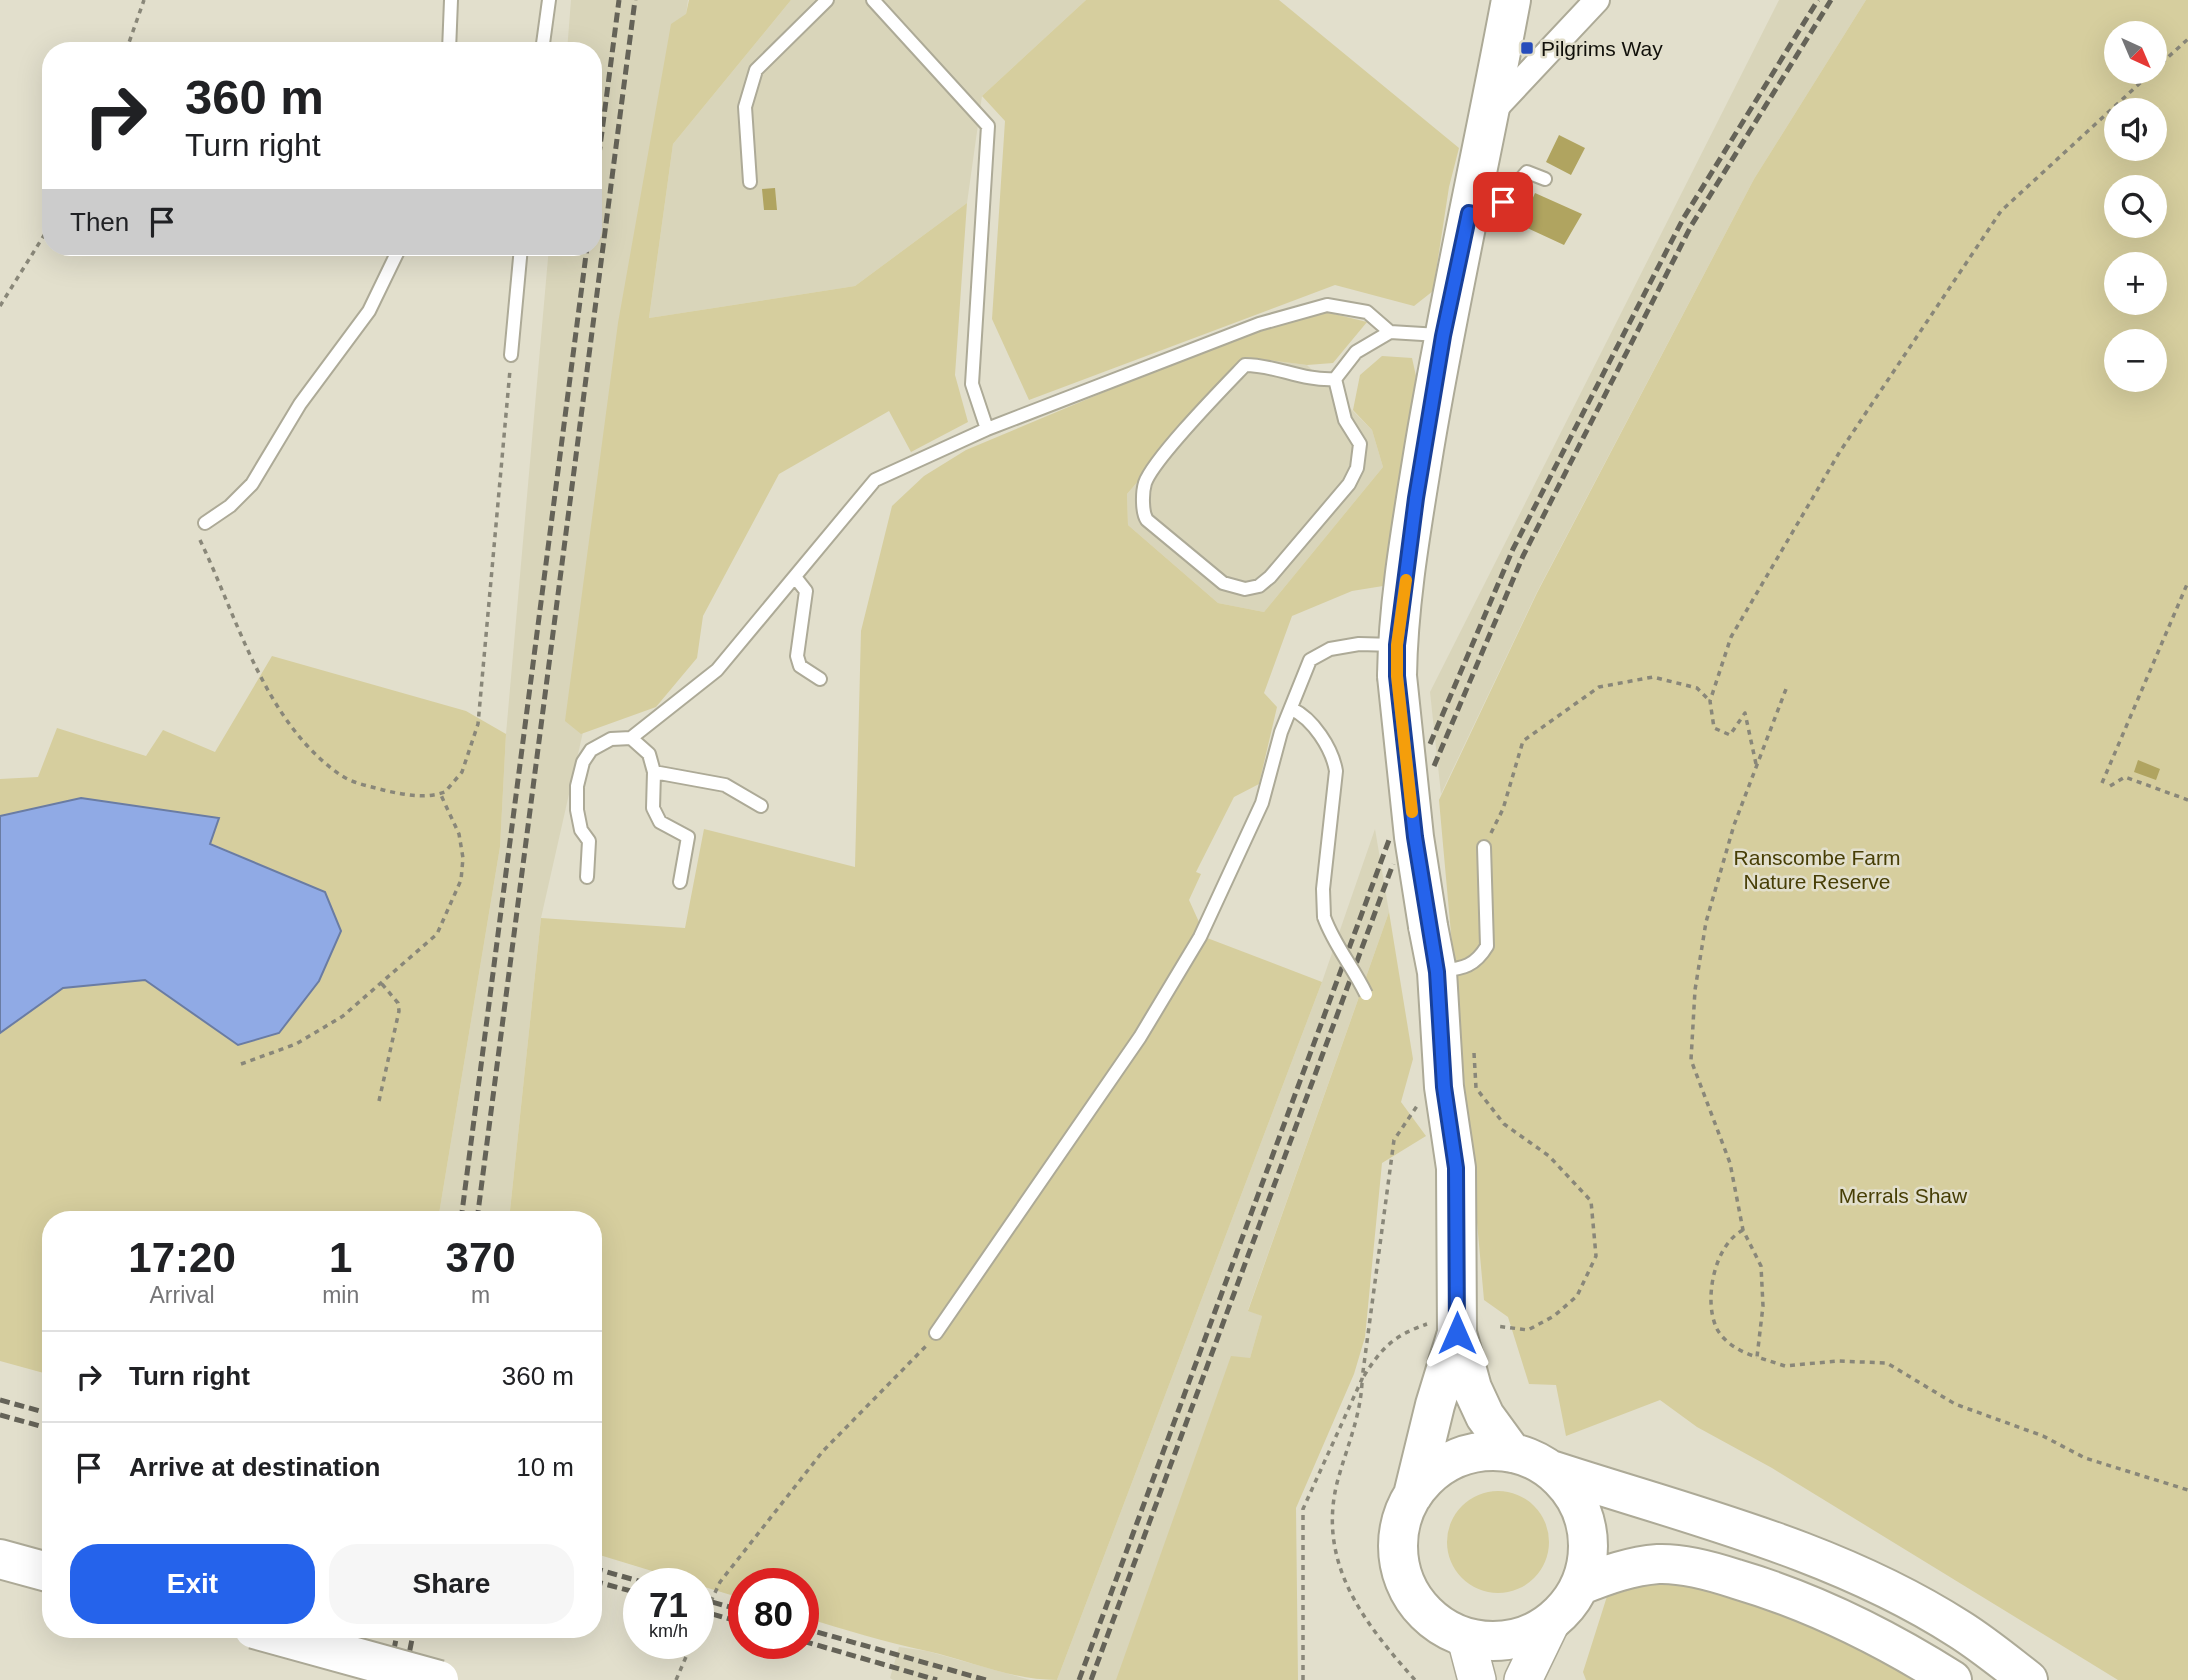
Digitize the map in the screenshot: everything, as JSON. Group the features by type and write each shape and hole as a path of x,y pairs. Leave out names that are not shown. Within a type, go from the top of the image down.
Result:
{"highway":[{"path":"1511,0 1491,114 1443,336 1416,498 1397,660 1415,837 1437,972 1444,1087 1456,1168 1435,1405 1413,1495 1401,1522 1398,1551 1404,1580 1418,1605 1439,1626 1466,1638 1495,1642 1525,1637 1551,1622 1569,1605 1581,1585 1589,1554 1586,1522 1573,1493 1552,1470"},
{"path":"1442,1328 1485,1416 1512,1453"},
{"path":"1413,1495 1432,1473 1456,1458 1484,1451 1512,1453 1552,1470 1769,1541 1847,1570 1960,1629 2028,1680"},
{"path":"0,1559 42,1571"},
{"path":"1581,1585 1631,1568 1659,1564 1710,1571 1812,1604 1889,1642 1952,1680"},
{"path":"287,1638 439,1680"}],"main road":[{"path":"1523,1680 1551,1622"},
{"path":"1466,1638 1476,1680"}],"street":[{"path":"1491,114 1597,0"}],"lane":[{"path":"450,42 452,0"},
{"path":"543,42 549,0"},
{"path":"750,182 745,107 756,70 827,0"},
{"path":"873,0 988,126 972,384 988,429"},
{"path":"1469,213 1485,217 1491,214 1527,172 1545,179"},
{"path":"205,523 248,489 306,396 369,312 396,256"},
{"path":"511,355 520,256"},
{"path":"587,877 589,841 581,830 576,810 577,786 583,762 601,742 631,738 717,670 875,480 988,429 1259,324 1327,305 1367,312 1390,332"},
{"path":"1335,379 1345,419 1360,444 1356,471 1334,503 1264,583 1245,589 1229,586 1147,520 1142,512 1145,484 1158,463 1245,365 1266,365 1313,380 1335,379 1356,352 1390,332 1443,336"},
{"path":"795,577 806,591 797,656 800,666 820,679"},
{"path":"936,1333 1140,1037 1215,909 1258,815 1269,784 1281,732 1307,667 1317,654 1353,645 1397,660"},
{"path":"1292,709 1308,720 1330,751 1335,766 1337,782 1323,889 1324,917 1332,937 1349,960 1366,994"},
{"path":"631,738 649,754 654,772 653,808 660,822 688,837 680,882"},
{"path":"654,772 725,785 761,806"},
{"path":"1437,972 1467,967 1479,959 1487,946 1484,847"}],"path":[{"path":"129,42 144,0"},
{"path":"2167,58 2188,39"},
{"path":"1756,765 1745,713 1730,734 1714,728 1710,701 1731,637 1839,453 2001,211 2139,84"},
{"path":"0,306 42,238"},
{"path":"205,523 195,529 225,599 270,690 296,730 321,759 344,777 410,795 440,793 452,786 462,772 478,724 497,482 511,355"},
{"path":"2102,783 2188,582"},
{"path":"1484,847 1503,809 1523,741 1599,687 1653,677 1697,688 1710,701"},
{"path":"1757,1357 1763,1306 1761,1266 1743,1230 1730,1163 1690,1060 1695,990 1706,922 1756,765 1786,689"},
{"path":"2110,786 2125,776 2188,800"},
{"path":"241,1065 275,1053 344,1016 437,934 461,880 462,844 440,793"},
{"path":"379,1101 399,1011 398,1003 382,984"},
{"path":"1473,1048 1476,1088 1504,1124 1549,1156 1591,1201 1596,1256 1577,1296 1554,1315 1528,1330 1496,1326"},
{"path":"1415,1680 1353,1603 1339,1566 1333,1528 1336,1486 1360,1408 1394,1140 1421,1099"},
{"path":"1743,1230 1732,1236 1714,1274 1714,1318 1718,1332 1740,1352 1785,1366 1837,1361 1887,1363 1955,1404 2043,1436 2085,1458 2188,1490"},
{"path":"1303,1680 1303,1509 1362,1380 1376,1356 1401,1332 1442,1328"},
{"path":"714,1595 720,1582 839,1433 906,1369 936,1333"},
{"path":"676,1680 685,1659"}],"shaded area":[{"path":"571,0 688,0 595,679 541,918 510,1211 439,1211 500,847 506,734 548,256 602,256 602,42 568,42"},
{"path":"791,0 1086,0 982,96 967,203 855,286 649,318 673,144"},
{"path":"1779,0 1866,0 1754,179 1537,592 1441,794 1430,692"},
{"path":"1247,357 1307,365 1372,430 1383,467 1264,612 1218,603 1128,525 1127,494"},
{"path":"1375,829 1389,912 1248,1310 1262,1316 1250,1358 1117,1680 1057,1680 1322,982"},
{"path":"899,1647 927,1651 1030,1680 893,1680 890,1678"}],"green space":[{"path":"689,0 791,0 673,144 649,318 855,286 967,203 955,375 968,422 911,452 889,411 779,474 703,616 697,658 656,707 581,734 565,721 618,323 671,24 686,14"},
{"path":"1086,0 1279,0 1459,148 1449,187 1433,291 1414,306 1335,285 1029,400 992,319 1005,121 982,96"},
{"name":"Merrals Shaw","path":"1866,0 2188,0 2188,1680 2118,1680 1772,1468 1697,1427 1660,1400 1566,1436 1556,1385 1529,1384 1508,1317 1484,1300 1439,800 1537,593 1754,179"},
{"path":"1326,312 1367,322 1333,363 1307,365 1246,357 1127,494 1128,525 1218,603 1264,612 1383,467 1372,430 1353,410 1360,375 1382,356 1412,358 1416,376 1383,586 1352,591 1292,616 1264,693 1277,707 1259,784 1234,797 1196,872 1201,874 1189,900 1199,922 1194,933 1322,982 1057,1680 1024,1677 819,1622 819,1568 728,1568 728,1594 714,1590 714,1568 642,1568 602,1556 602,1211 510,1211 541,918 685,928 704,829 855,867 861,631 892,506 924,476 966,450 1221,343"},
{"path":"272,656 466,711 506,734 500,847 439,1211 42,1211 42,1373 0,1361 0,1033 63,988 145,980 238,1045 278,1033 319,981 325,892 210,843 219,819 81,798 0,816 0,779 38,777 57,728 146,756 163,730 215,752"},
{"path":"1389,912 1413,1059 1401,1102 1426,1136 1382,1163 1365,1337 1354,1374 1296,1508 1298,1680 1116,1680 1231,1356 1250,1358 1262,1316 1248,1311"},
{"path":"1488,1491 1508,1491 1527,1499 1541,1513 1549,1532 1546,1562 1527,1585 1508,1593 1488,1593 1469,1585 1455,1571 1447,1552 1447,1532 1455,1513 1469,1499"},
{"path":"1659,1580 1741,1592 1904,1668 1919,1680 1586,1680 1583,1672 1609,1590"}],"water":[{"path":"81,798 219,818 210,844 325,892 341,931 319,981 279,1033 238,1045 145,980 63,988 0,1033 0,816"}],"building":[{"path":"1559,135 1585,148 1571,175 1546,162"},
{"path":"775,188 777,210 764,210 762,189"},
{"path":"1535,193 1582,214 1564,245 1521,225"},
{"path":"2138,760 2160,769 2156,780 2134,772"}],"railway":[{"path":"602,131 619,0"},
{"path":"602,255 635,0"},
{"path":"1430,744 1513,549 1683,219 1818,0"},
{"path":"1434,766 1523,556 1691,226 1831,0"},
{"path":"462,1211 586,256"},
{"path":"478,1211 602,256"},
{"path":"1079,1680 1389,840"},
{"path":"1091,1680 1393,864"},
{"path":"0,1400 42,1412"},
{"path":"0,1415 42,1427"},
{"path":"602,1571 623,1577"},
{"path":"602,1583 623,1589"},
{"path":"714,1603 728,1606"},
{"path":"714,1615 728,1618"},
{"path":"819,1633 986,1680"},
{"path":"388,1680 396,1638"},
{"path":"404,1680 412,1638"},
{"path":"819,1646 937,1680"}],"slow traffic":[{"path":"1406,580 1397,645 1397,676 1412,812"}],"place":[{"name":"Pilgrims Way","path":"1527,48"}],"route":[{"path":"1457,1333 1456,1168 1450,1113 1444,1087 1437,972 1415,837 1397,676 1397,645 1416,498 1443,336 1469,213 1486,217 1503,202"}],"park label":[{"name":"Ranscombe Farm Nature Reserve","path":"1817,869"}]}
